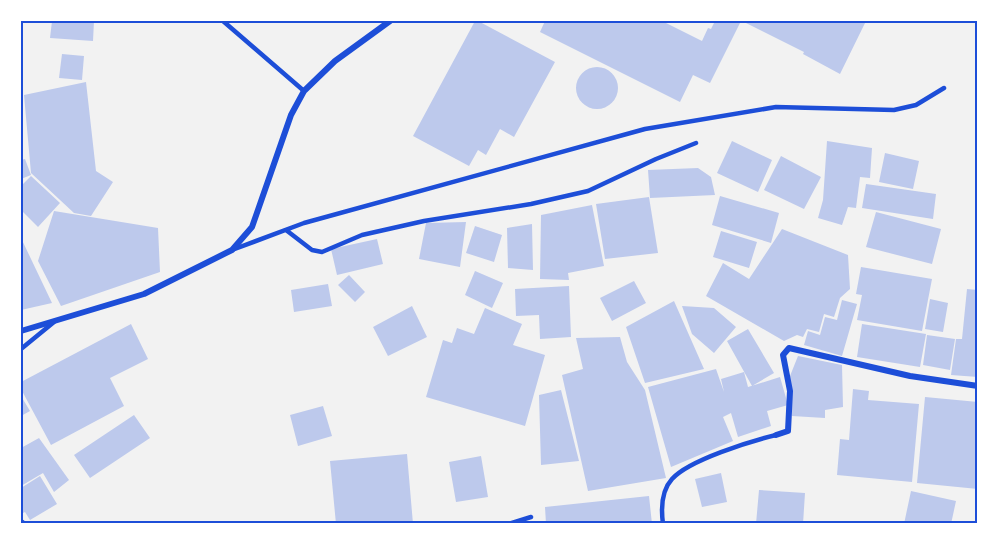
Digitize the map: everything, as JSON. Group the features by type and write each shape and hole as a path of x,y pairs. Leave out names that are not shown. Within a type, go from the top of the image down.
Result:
{"street":[{"path":"21,331 144,294 232,250 252,227 291,115 304,91 335,61 390,21"},
{"path":"776,435 788,431 790,391 783,355 789,348 910,376 978,386"}],"lane":[{"path":"223,21 304,91"},
{"path":"232,250 304,224 645,129 776,107 894,110 916,105 944,88"},
{"path":"286,230 312,250 322,252 372,233 423,221 531,204 588,191 696,143"},
{"path":"21,349 57,320"},
{"path":"663,524 662,497 672,479 694,464 751,441 776,435"},
{"path":"508,524 531,517"},
{"path":"21,521 25,524"}],"building":[{"path":"52,21 94,21 93,41 50,38"},
{"path":"475,21 555,62 514,137 500,129 486,155 478,150 469,166 413,136"},
{"path":"545,21 662,21 702,41 708,28 711,29 715,21 741,21 710,83 693,75 680,102 540,32"},
{"path":"742,21 866,21 840,74 803,54 804,52"},
{"path":"62,54 84,56 82,80 59,78"},
{"path":"597,67 612,73 618,88 612,103 597,109 582,103 576,88 582,73"},
{"path":"86,82 96,171 113,182 91,216 74,213 31,173 24,95"},
{"path":"732,141 772,160 758,192 717,173"},
{"path":"827,141 872,148 870,178 860,177 856,208 848,207 842,225 818,218 823,200"},
{"path":"885,153 919,161 913,189 879,182"},
{"path":"781,156 821,177 804,209 764,190"},
{"path":"25,159 31,175 21,179 21,160"},
{"path":"698,168 711,177 715,195 650,198 648,170"},
{"path":"31,176 60,203 38,227 21,210 21,186"},
{"path":"866,184 936,194 933,219 862,208"},
{"path":"720,196 779,213 771,243 712,225"},
{"path":"649,197 658,253 605,259 596,204"},
{"path":"592,205 604,266 568,273 569,280 540,279 541,215"},
{"path":"54,211 158,228 160,272 61,306 38,261"},
{"path":"876,212 941,229 932,264 866,247"},
{"path":"466,222 460,267 419,259 426,223"},
{"path":"532,224 533,270 508,268 507,228"},
{"path":"475,226 502,235 494,262 466,253"},
{"path":"782,229 848,255 850,289 840,298 834,317 824,314 819,332 807,329 803,337 797,335 784,341 706,296 723,263 749,279"},
{"path":"721,231 757,242 749,268 713,257"},
{"path":"21,238 52,303 21,310"},
{"path":"377,239 383,264 337,275 331,249"},
{"path":"861,267 932,279 922,331 857,320 862,295 856,294"},
{"path":"475,271 503,283 492,308 465,295"},
{"path":"349,275 365,292 355,302 338,285"},
{"path":"634,281 646,303 612,321 600,298"},
{"path":"328,284 332,306 294,312 291,290"},
{"path":"569,286 571,337 540,339 539,315 516,316 515,289"},
{"path":"967,289 978,290 978,377 951,375 956,339 962,339"},
{"path":"930,299 948,303 943,332 925,329"},
{"path":"842,300 857,304 842,356 804,345 808,331 820,335 825,317 837,320"},
{"path":"674,301 704,369 645,383 626,327"},
{"path":"412,306 427,337 388,356 373,327"},
{"path":"682,306 714,308 736,327 714,353 692,334"},
{"path":"485,308 522,324 513,345 545,355 525,426 426,397 443,340 452,343 457,328 474,334"},
{"path":"131,324 148,359 110,378 124,406 51,445 21,389 21,382"},
{"path":"862,324 926,334 920,367 857,357"},
{"path":"748,329 774,373 752,386 727,341"},
{"path":"927,335 955,339 950,370 923,365"},
{"path":"620,337 627,362 645,390 666,478 588,491 562,375 583,369 576,338"},
{"path":"798,356 842,365 843,407 825,410 825,418 792,416 790,376"},
{"path":"716,369 724,392 721,379 744,372 748,387 780,377 788,405 767,411 771,426 738,437 731,413 723,417 733,441 671,467 648,387"},
{"path":"853,389 869,391 868,400 919,404 912,482 837,475 840,439 849,440"},
{"path":"561,390 579,461 541,465 539,395"},
{"path":"21,396 30,411 21,416"},
{"path":"925,397 978,402 978,489 917,483"},
{"path":"323,406 332,436 298,446 290,415"},
{"path":"134,415 150,438 90,478 74,455"},
{"path":"39,438 69,480 54,492 43,473 21,486 21,448"},
{"path":"407,454 413,524 336,524 330,461"},
{"path":"481,456 488,497 456,502 449,462"},
{"path":"721,473 727,502 702,507 695,479"},
{"path":"40,476 57,504 30,520 25,512 21,514 21,488"},
{"path":"759,490 805,493 803,524 756,524"},
{"path":"911,491 956,501 951,524 904,524"},
{"path":"649,496 652,524 546,524 545,507"}]}
